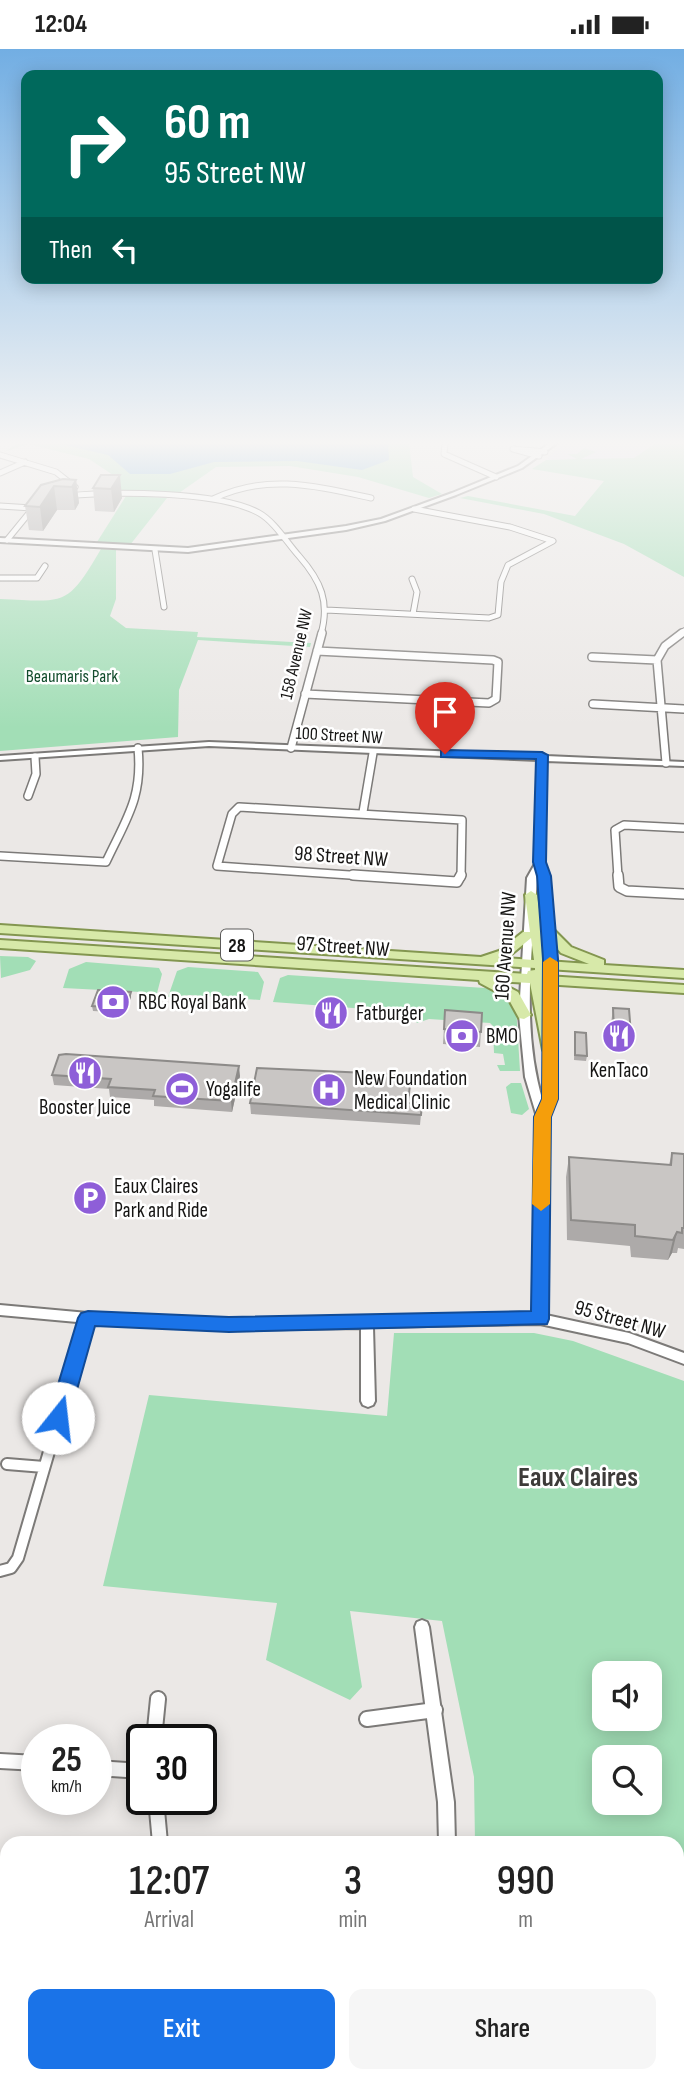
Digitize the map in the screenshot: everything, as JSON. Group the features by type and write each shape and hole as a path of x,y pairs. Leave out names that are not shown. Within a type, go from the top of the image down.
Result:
{"main road":[{"path":"531,895 539,965 545,978 538,980 550,1050"},
{"name":"97 Street NW","path":"0,929 684,974"},
{"path":"548,931 565,950 582,958 655,972"},
{"path":"474,961 503,954 527,935"},
{"name":"97 Street NW","path":"0,944 684,989"},
{"path":"474,976 513,995 524,1015"}],"street":[{"path":"0,550 3,540 155,550 211,549 283,538"},
{"name":"158 Avenue NW","path":"283,538 315,575 323,589 326,610 291,748"},
{"path":"326,610 489,618 498,615 501,572 506,563 554,541 544,538"},
{"path":"155,550 164,607"},
{"path":"0,578 37,578 45,566"},
{"path":"412,579 417,592 414,614"},
{"path":"666,763 657,660 665,646 684,631"},
{"path":"305,694 489,703 496,699 498,662 317,650"},
{"path":"592,657 657,660"},
{"path":"593,704 684,709"},
{"name":"100 Street NW","path":"0,758 209,744 373,753 542,755 684,764"},
{"path":"0,856 106,862 136,798 141,776 138,748"},
{"path":"363,813 373,753"},
{"name":"160 Avenue NW","path":"540,1319 542,1117 530,1077 524,1015 538,980 548,931 544,876 540,862 542,755"},
{"path":"28,796 36,774 36,757"},
{"name":"98 Street NW","path":"239,807 363,813 462,820 461,878 457,882 218,866 232,814 239,807"},
{"path":"684,828 624,825 614,831 619,887 628,891 684,894"},
{"name":"160 Avenue NW","path":"539,965 527,935 532,878 540,862"},
{"name":"160 Avenue NW","path":"542,1117 550,1099 550,1050"},
{"name":"95 Street NW","path":"0,1310 88,1318 229,1325 540,1319 629,1338 684,1359"},
{"path":"0,1571 11,1568 18,1558 88,1318"},
{"path":"367,1324 369,1401"},
{"path":"7,1464 44,1467"},
{"path":"422,1627 446,1802 447,1836"},
{"path":"156,1724 158,1699"},
{"path":"367,1719 435,1710"},
{"path":"0,1761 21,1762"},
{"path":"157,1815 159,1836"}],"green space":[{"path":"100,538 136,538 130,545 97,542"},
{"path":"608,538 684,538 684,577"},
{"name":"Beaumaris Park","path":"101,549 116,550 116,599 110,616 126,628 198,632 197,637 311,643 310,647 198,640 179,690 178,737 0,751 0,599 39,601 62,597 80,582"},
{"path":"0,956 28,957 36,961 30,970 1,978"},
{"path":"86,962 159,968 162,974 156,997 145,996 141,992 63,988 69,969"},
{"path":"188,967 258,972 264,982 260,1000 190,995 168,997 177,971"},
{"path":"288,975 485,988 506,994 516,1006 520,1071 500,1071 497,1065 505,1065 503,1054 494,1053 493,1026 490,1023 429,1019 417,1023 414,1018 406,1018 406,1012 273,1002 280,978"},
{"path":"511,1083 521,1083 529,1109 522,1115 511,1113 506,1087"},
{"path":"394,1333 534,1333 573,1341 684,1381 684,1836 475,1836 474,1777 442,1621 350,1611 362,1687 350,1700 266,1660 277,1603 103,1586 149,1395 387,1416"}],"building":[{"name":"RBC Royal Bank","path":"98,990 131,992 126,1008 92,1006"},
{"path":"613,1008 629,1009 631,1034 614,1032"},
{"path":"445,1010 482,1013 481,1032 444,1029"},
{"path":"575,1032 586,1033 587,1056 575,1055"},
{"path":"59,1055 239,1066 231,1101 153,1096 155,1090 108,1087 111,1079 52,1075"},
{"path":"257,1068 411,1075 408,1103 422,1104 421,1115 250,1103"},
{"path":"672,1153 684,1154 684,1228 682,1233 677,1232 673,1240 635,1236 635,1225 571,1220 569,1157 671,1165"}],"slow traffic":[{"path":"541,1204 542,1117 550,1099 550,962"}],"place":[{"name":"RBC Royal Bank","path":"113,1002"},
{"name":"Fatburger","path":"331,1013"},
{"name":"BMO","path":"462,1036"},
{"name":"KenTaco","path":"619,1036"},
{"name":"Booster Juice","path":"85,1073"},
{"name":"Yogalife","path":"182,1089"},
{"name":"New Foundation Medical Clinic","path":"329,1090"},
{"name":"Eaux Claires Park and Ride","path":"90,1198"}],"district":[{"name":"Eaux Claires","path":"578,1476"}],"route":[{"path":"58,1418 88,1318 229,1325 540,1319 542,1117 550,1099 551,1072 550,959 544,876 540,862 542,755 445,754"}]}
